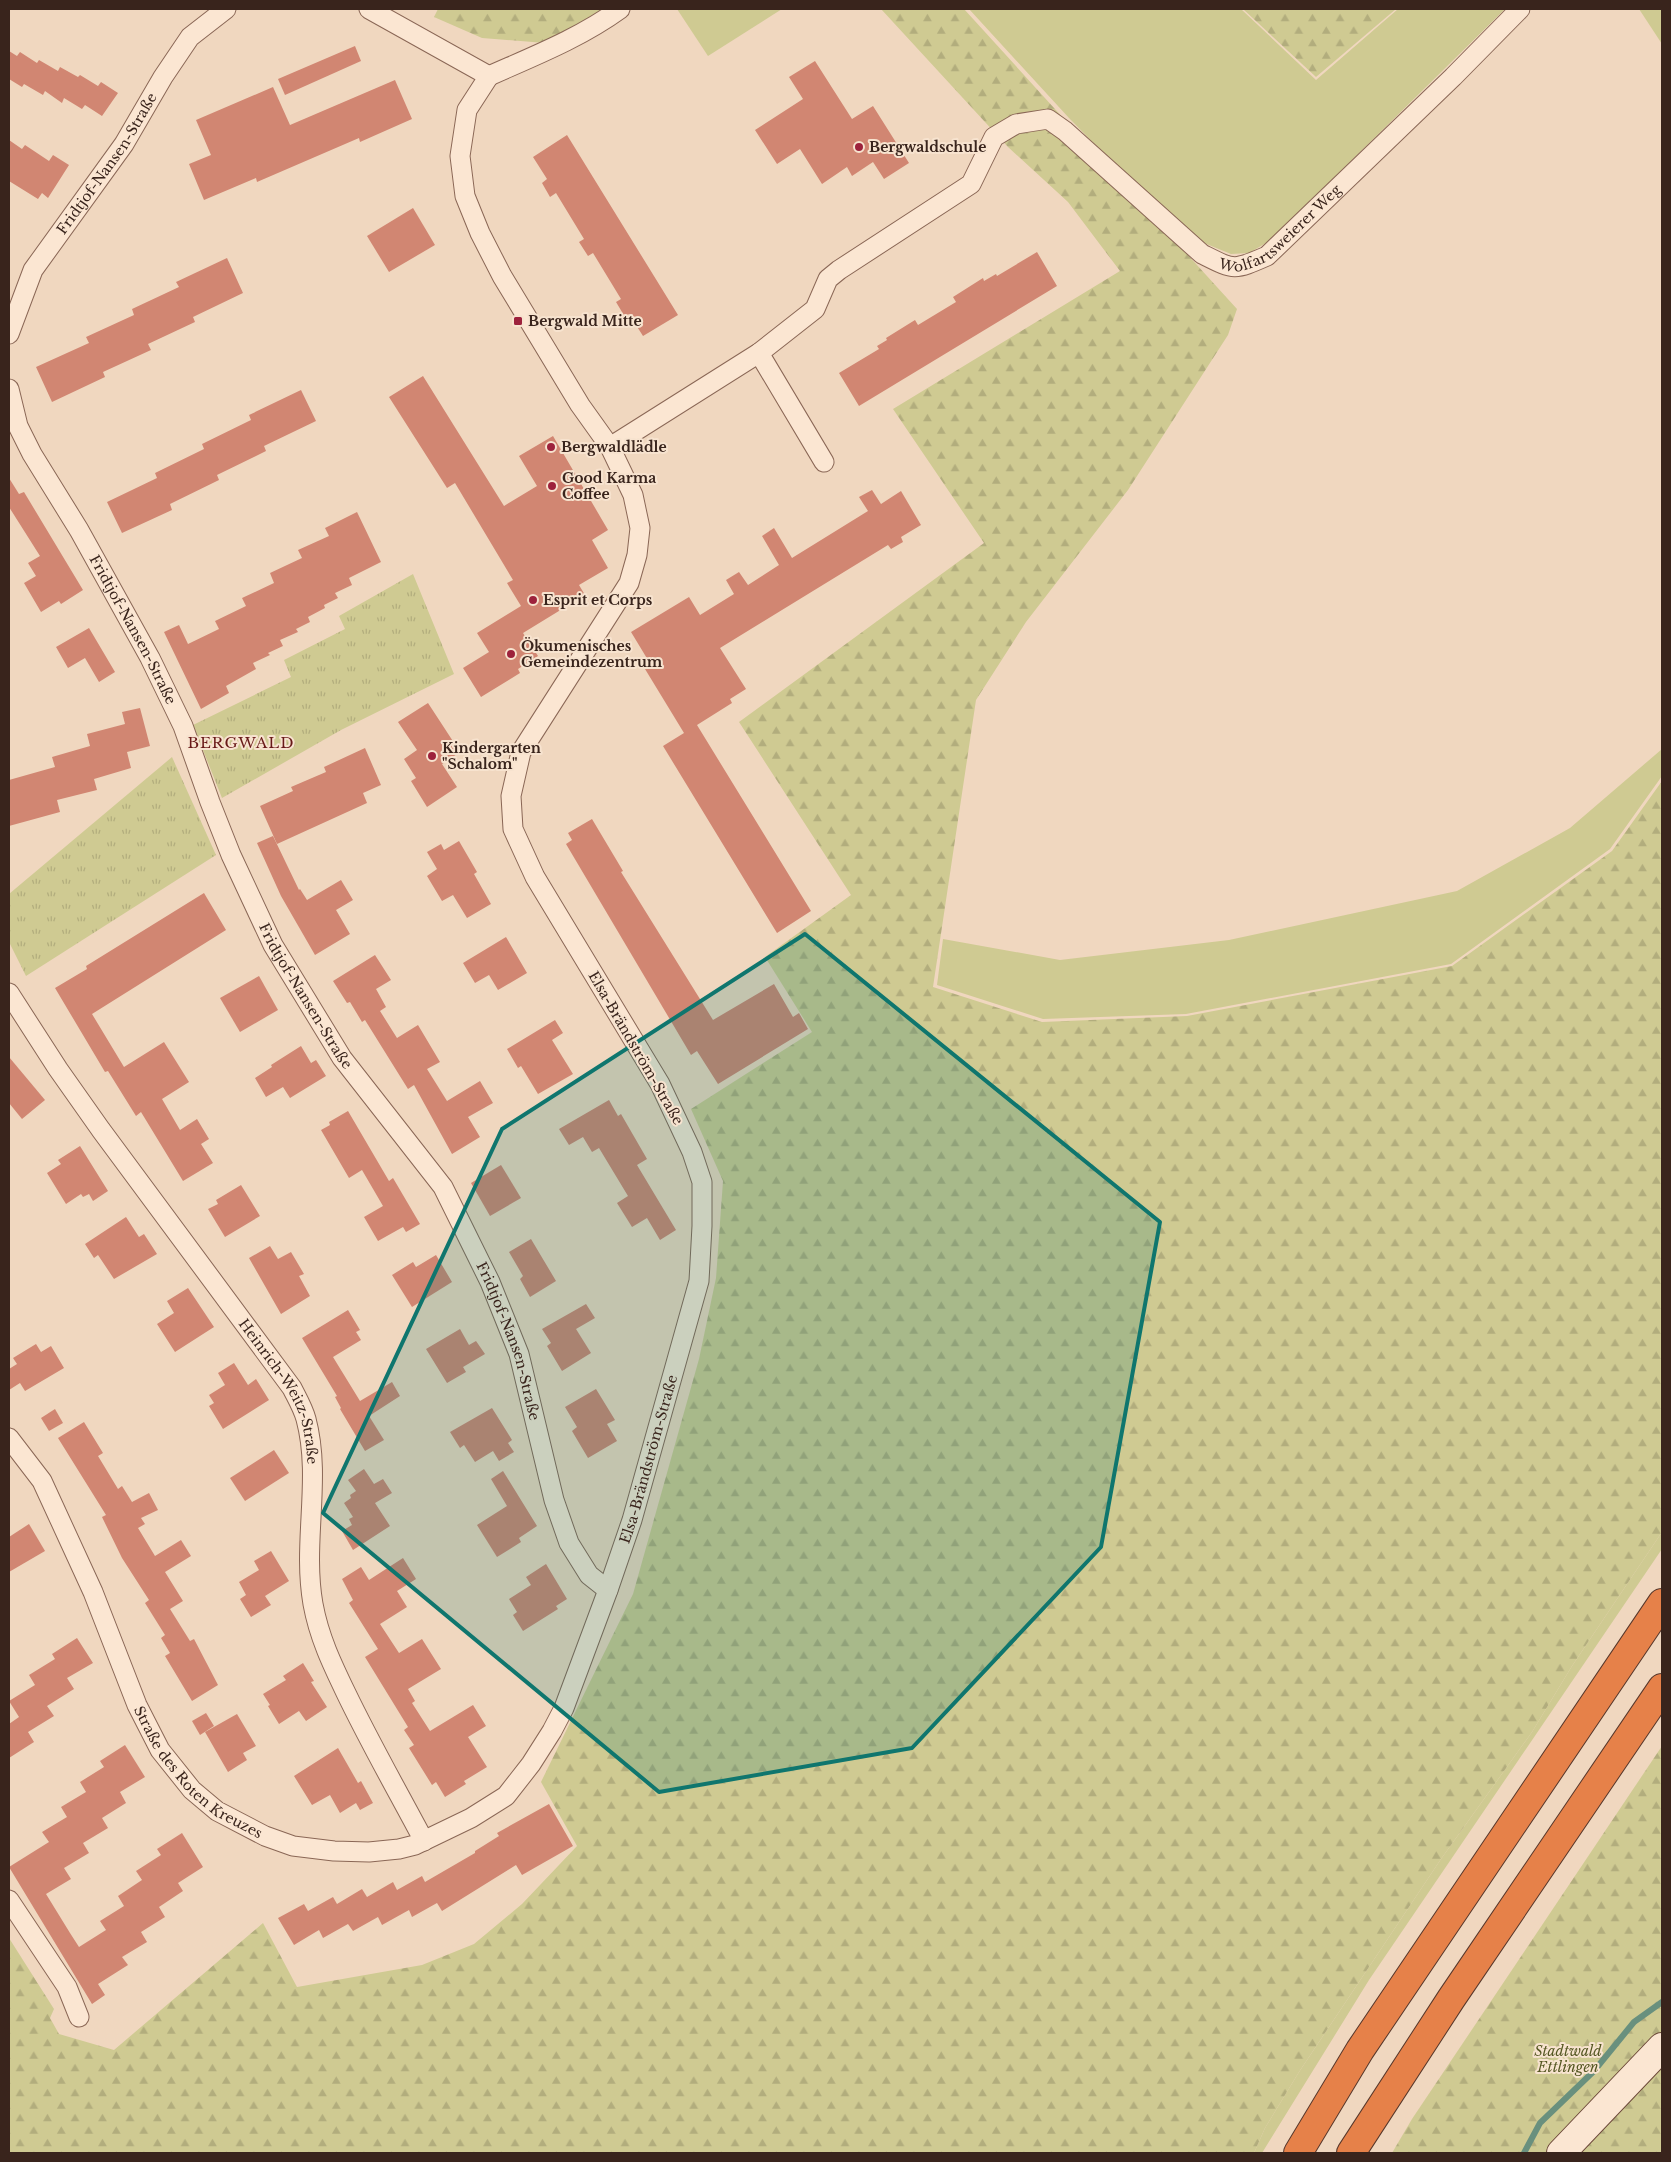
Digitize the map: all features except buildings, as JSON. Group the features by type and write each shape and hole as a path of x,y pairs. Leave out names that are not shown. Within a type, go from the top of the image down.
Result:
{"highway":[{"path":"1298,2153 1365,2042 1662,1603"},
{"path":"1351,2153 1451,1999 1662,1688"}],"main road":[{"path":"1561,2153 1662,2047"}],"street":[{"name":"Fridtjof-Nansen-Straße","path":"9,334 33,270 124,144 163,77 190,38 226,9"},
{"path":"369,9 489,76 569,40 620,9"},
{"name":"Wolfartsweierer Weg","path":"759,353 815,309 828,279 971,184 994,137 1016,124 1048,119 1065,131 1202,254 1228,267 1243,266 1267,256 1453,77 1520,9"},
{"name":"Elsa-Brändström-Straße","path":"489,76 467,110 460,156 465,196 502,276 580,405 610,447 633,495 640,528 637,555 629,583 521,752 511,796 513,829 534,878 660,1084 692,1152 702,1182 699,1281 632,1520 564,1708 531,1764"},
{"path":"610,447 759,353 824,462"},
{"name":"Fridtjof-Nansen-Straße","path":"9,389 18,426 32,454 79,530 141,642 183,726 231,855 274,946 342,1058 442,1187 490,1282 519,1354 554,1500 569,1542 589,1575 608,1590"},
{"name":"Heinrich-Weitz-Straße","path":"9,993 85,1107 292,1388 306,1418 313,1467 308,1570 317,1624 326,1651 360,1724 424,1841"},
{"name":"Straße des Roten Kreuzes","path":"9,1438 42,1481 93,1592 137,1705 160,1750 192,1790 217,1811 265,1836 293,1846 334,1852 369,1852 399,1849 415,1846 471,1818 506,1796 531,1764"},
{"path":"9,1900 66,1988 79,2017"}],"highlighted area":[{"path":"805,934 1160,1222 1101,1547 912,1748 659,1792 323,1513 502,1129"}],"green space":[{"path":"438,9 624,9 545,43 482,38 434,17"},
{"path":"677,9 782,9 708,56"},
{"path":"881,9 964,9 1237,309 1228,335 1128,490 1026,622 976,700 933,987 1042,1022 1187,1016 1452,966 1612,851 1662,781 1662,1532 1572,1666 1532,1732 1441,1859 1299,2072 1265,2128 1254,2153 9,2153 9,1938 54,2009 50,2018 59,2034 114,2050 263,1923 297,1987 422,1965 474,1944 522,1904 577,1846 541,1782 633,1594 699,1359 716,1278 723,1181 691,1109 812,1032 765,957 851,895 739,722 984,543 893,409 1120,271 1068,202 1008,147"},
{"path":"969,9 1241,9 1316,80 1398,9 1505,9 1271,240 1249,253 1231,254 1204,243 1156,207 1069,118"},
{"path":"1243,9 1396,9 1316,77"},
{"path":"1639,9 1662,9 1662,44"},
{"path":"413,574 454,674 341,730 222,798 193,725 291,677 284,660 345,629 339,616"},
{"path":"1662,749 1662,776 1610,849 1451,964 1186,1014 1043,1019 937,985 943,939 1060,960 1229,940 1457,891 1570,828"},
{"path":"172,757 216,855 26,976 9,942 9,894"},
{"path":"1662,1532 1662,1549 1369,1980 1262,2153 1254,2153 1265,2128 1299,2072 1441,1859 1532,1732 1572,1666"},
{"name":"Stadtwald Ettlingen","path":"1662,1746 1662,2153 1392,2153 1412,2119"}],"waterway":[{"path":"1524,2153 1540,2123 1594,2071 1634,2022 1662,2002"}],"place":[{"name":"Bergwaldschule","path":"859,147"},
{"name":"Bergwald Mitte","path":"518,321"},
{"name":"Bergwaldlädle","path":"551,447"},
{"name":"Good Karma Coffee","path":"552,486"},
{"name":"Esprit et Corps","path":"533,600"},
{"name":"Ökumenisches Gemeindezentrum","path":"511,654"},
{"name":"Kindergarten \"Schalom\"","path":"432,756"}],"district":[{"name":"BERGWALD","path":"241,743"}]}
